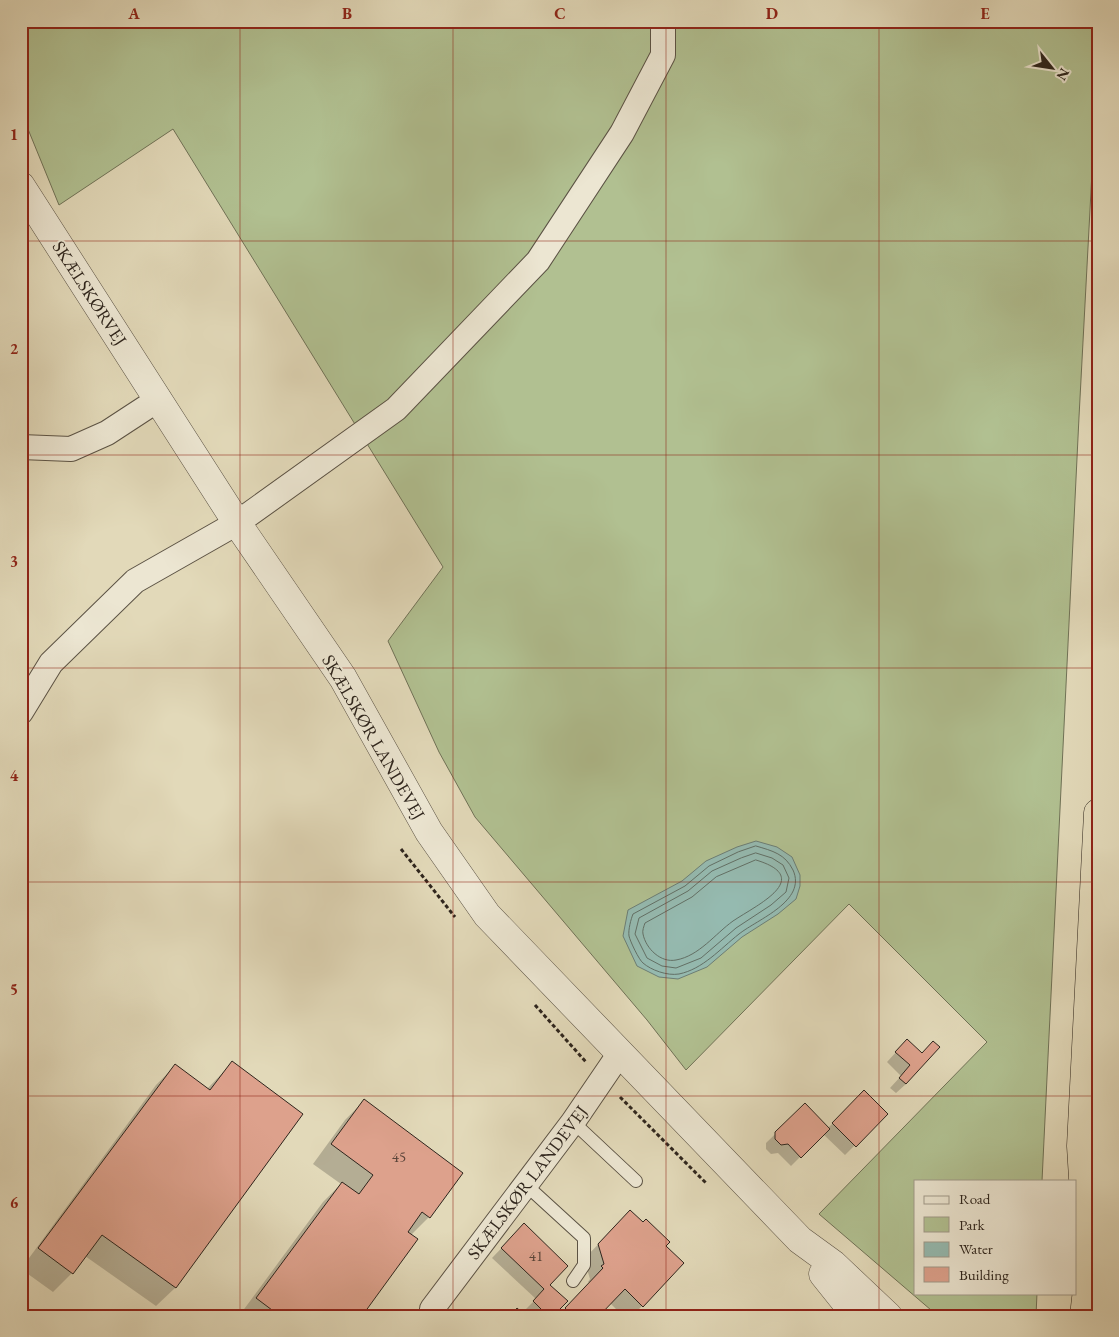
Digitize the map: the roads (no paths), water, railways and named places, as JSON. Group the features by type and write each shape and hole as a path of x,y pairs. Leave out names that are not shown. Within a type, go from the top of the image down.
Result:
{"highway":[{"path":"1089,1274 1081,1146 1098,813"},
{"path":"1084,1316 1098,1179"}],"street":[{"path":"21,712 51,664 135,581 237,523 396,409 538,261 622,133 663,56 663,21"},
{"name":"SKÆLSKØRVEJ","path":"21,186 159,399"},
{"path":"21,446 71,449 107,434 159,399"},
{"name":"SKÆLSKØR LANDEVEJ","path":"159,399 237,523 343,678 429,832 487,915 803,1243 849,1312"},
{"name":"SKÆLSKØR LANDEVEJ","path":"432,1309 573,1122 620,1053"},
{"name":"SKÆLSKØR LANDEVEJ","path":"803,1243 833,1264 888,1316"}],"lane":[{"path":"573,1122 636,1181"},
{"path":"526,1185 584,1238 584,1265 573,1281"}],"water":[{"path":"756,841 777,847 792,857 800,875 800,886 796,899 778,914 742,937 707,967 678,979 659,977 637,966 623,936 628,910 682,881 706,861"}]}
